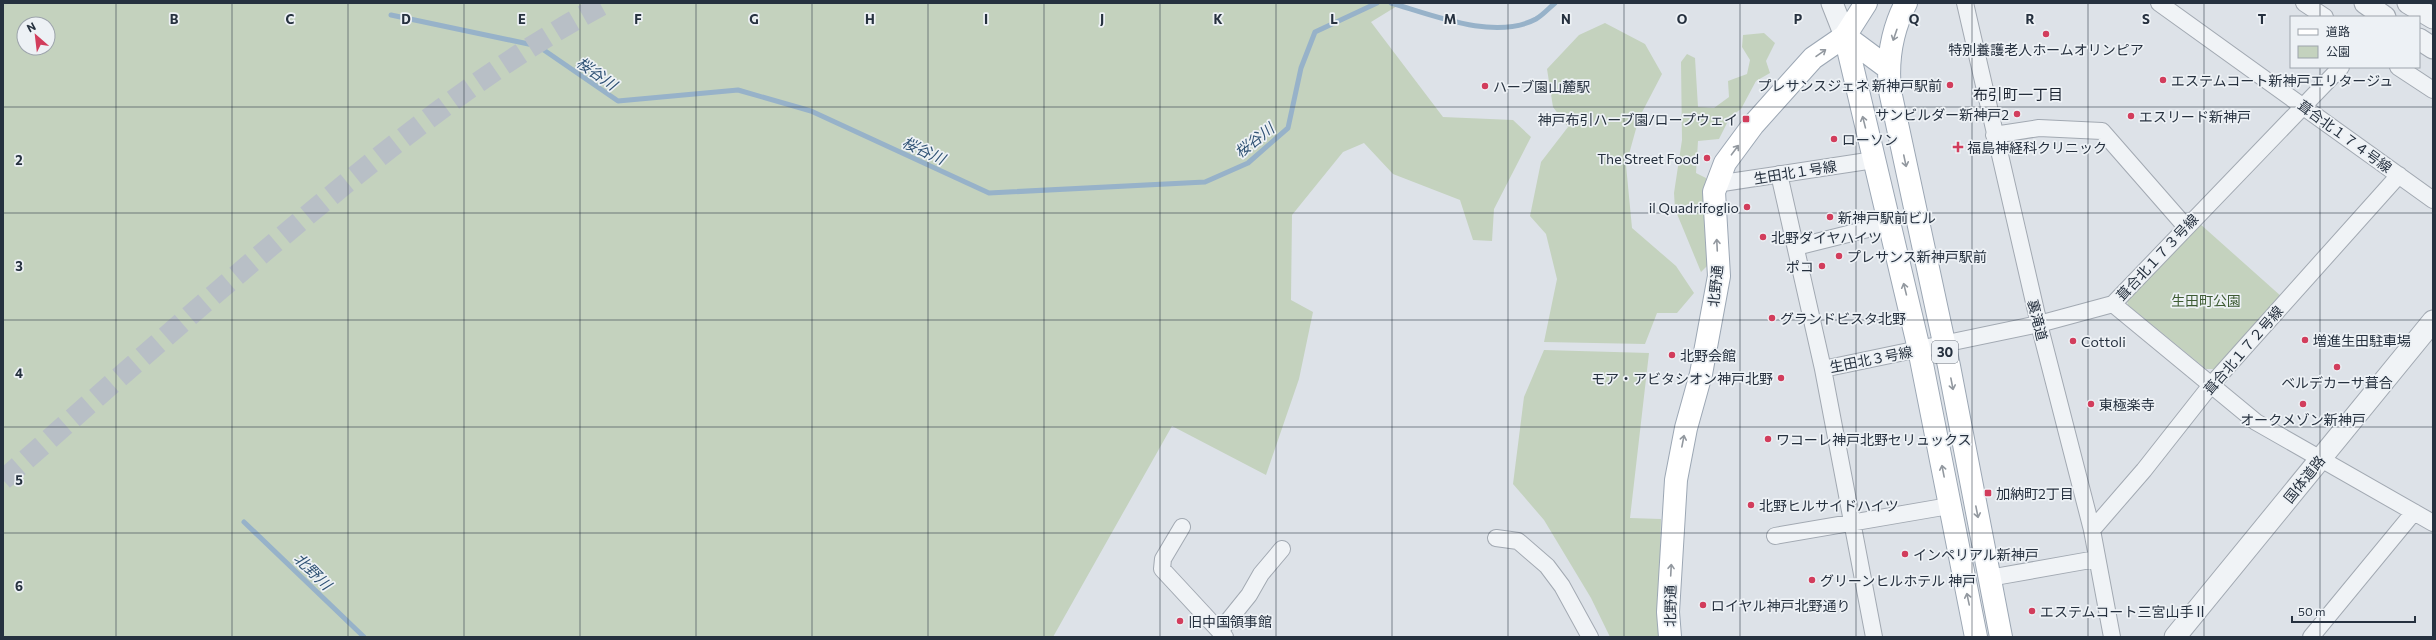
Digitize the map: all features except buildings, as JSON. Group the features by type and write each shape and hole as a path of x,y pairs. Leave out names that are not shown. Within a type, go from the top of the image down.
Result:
{"main road":[{"path":"1866,3 1845,36 1888,68"},
{"name":"30","path":"1906,3 1892,42 1888,68 1890,91 1944,345 2000,637"},
{"name":"30","path":"1845,36 1888,224 1919,349 1976,637"},
{"name":"北野通","path":"1670,637 1668,612 1676,480 1686,428 1701,374 1719,276 1714,192 1716,184 1725,163 1753,125 1813,58 1845,36"}],"street":[{"path":"1832,3 1845,36"},
{"name":"裏滝道","path":"1965,3 1994,135 2039,324 2092,530 2096,559 2112,637"},
{"name":"葺合北１７４号線","path":"2159,3 2433,200"},
{"path":"2304,3 2324,16"},
{"path":"2365,3 2384,16"},
{"path":"2408,3 2433,18"},
{"path":"2420,40 2433,48"},
{"name":"葺合北１７３号線","path":"1919,349 2039,324 2113,304 2340,68"},
{"path":"2400,68 2433,90"},
{"path":"1994,135 2039,128 2102,131 2186,227"},
{"name":"生田北１号線","path":"1716,184 1874,160"},
{"path":"1779,174 1823,369 1874,637"},
{"name":"葺合北１７２号線","path":"2092,530 2144,470 2211,385 2399,175"},
{"path":"1796,248 1888,224"},
{"path":"2113,304 2256,422 2433,523"},
{"name":"国体道路","path":"2175,637 2433,321"},
{"name":"生田北３号線","path":"1823,369 1919,349"},
{"path":"1775,536 1851,521 1949,506"},
{"path":"2311,637 2414,512"},
{"path":"1182,527 1163,559 1162,569 1222,634 1250,595 1261,574 1282,549"},
{"path":"1496,538 1518,542 1547,566 1566,592 1590,637"},
{"path":"1989,578 2096,559"}],"green space":[{"path":"3,3 1402,3 1371,22 1443,117 1513,120 1531,137 1494,209 1492,241 1473,240 1460,200 1393,174 1364,143 1343,152 1292,215 1291,300 1313,312 1299,379 1266,475 1172,426 1053,637 3,637"},
{"path":"1605,23 1645,44 1662,74 1639,118 1626,165 1632,228 1676,266 1694,293 1677,313 1657,313 1645,344 1544,342 1557,279 1546,234 1530,216 1541,162 1568,127 1553,107 1547,69 1579,35"},
{"path":"1764,33 1775,43 1766,61 1770,73 1756,81 1741,109 1730,117 1719,139 1698,141 1696,173 1706,178 1711,220 1708,265 1701,272 1675,209 1674,193 1682,140 1681,62 1687,54 1695,58 1698,107 1714,108 1729,97 1728,81 1747,74 1750,60 1742,47 1743,35"},
{"name":"生田町公園","path":"2199,223 2282,297 2217,369 2206,369 2128,305 2126,298"},
{"path":"1544,350 1649,353 1630,518 1661,519 1658,637 1610,637 1591,598 1544,520 1513,484 1524,397"}],"waterway":[{"name":"桜谷川","path":"391,15 538,46 618,101 738,90 811,111 989,193 1205,182 1248,163 1288,128 1301,68 1315,32 1377,3"},
{"name":"桜谷川","path":"1391,3 1444,19 1483,27 1520,25 1536,19 1555,3"},
{"name":"北野川","path":"244,522 364,637"}],"tunnel":[{"path":"3,480 232,279 380,156 453,100 490,74 566,25 606,3"}],"place":[{"name":"特別養護老人ホームオリンピア","path":"2046,34"},
{"name":"エステムコート新神戸エリタージュ","path":"2163,80"},
{"name":"プレサンスジェネ 新神戸駅前","path":"1950,85"},
{"name":"ハーブ園山麓駅","path":"1485,86"},
{"name":"サンビルダー新神戸2","path":"2017,114"},
{"name":"エスリード新神戸","path":"2131,116"},
{"name":"神戸布引ハーブ園/ロープウェイ","path":"1746,119"},
{"name":"ローソン","path":"1834,139"},
{"name":"福島神経科クリニック","path":"1958,147"},
{"name":"The Street Food","path":"1707,158"},
{"name":"il Quadrifoglio","path":"1747,207"},
{"name":"新神戸駅前ビル","path":"1830,217"},
{"name":"北野ダイヤハイツ","path":"1763,237"},
{"name":"プレサンス新神戸駅前","path":"1839,256"},
{"name":"ポコ","path":"1822,266"},
{"name":"グランドビスタ北野","path":"1772,318"},
{"name":"増進生田駐車場","path":"2305,340"},
{"name":"Cottoli","path":"2073,341"},
{"name":"北野会館","path":"1672,355"},
{"name":"ベルデカーサ葺合","path":"2337,367"},
{"name":"モア・アビタシオン神戸北野","path":"1781,378"},
{"name":"東極楽寺","path":"2091,404"},
{"name":"オークメゾン新神戸","path":"2303,404"},
{"name":"ワコーレ神戸北野セリュックス","path":"1768,439"},
{"name":"加納町2丁目","path":"1988,493"},
{"name":"北野ヒルサイドハイツ","path":"1751,505"},
{"name":"インペリアル新神戸","path":"1905,554"},
{"name":"グリーンヒルホテル 神戸","path":"1812,580"},
{"name":"ロイヤル神戸北野通り","path":"1703,605"},
{"name":"エステムコート三宮山手Ⅱ","path":"2032,611"},
{"name":"旧中国領事館","path":"1180,621"}],"district":[{"name":"布引町一丁目","path":"2018,94"}]}
